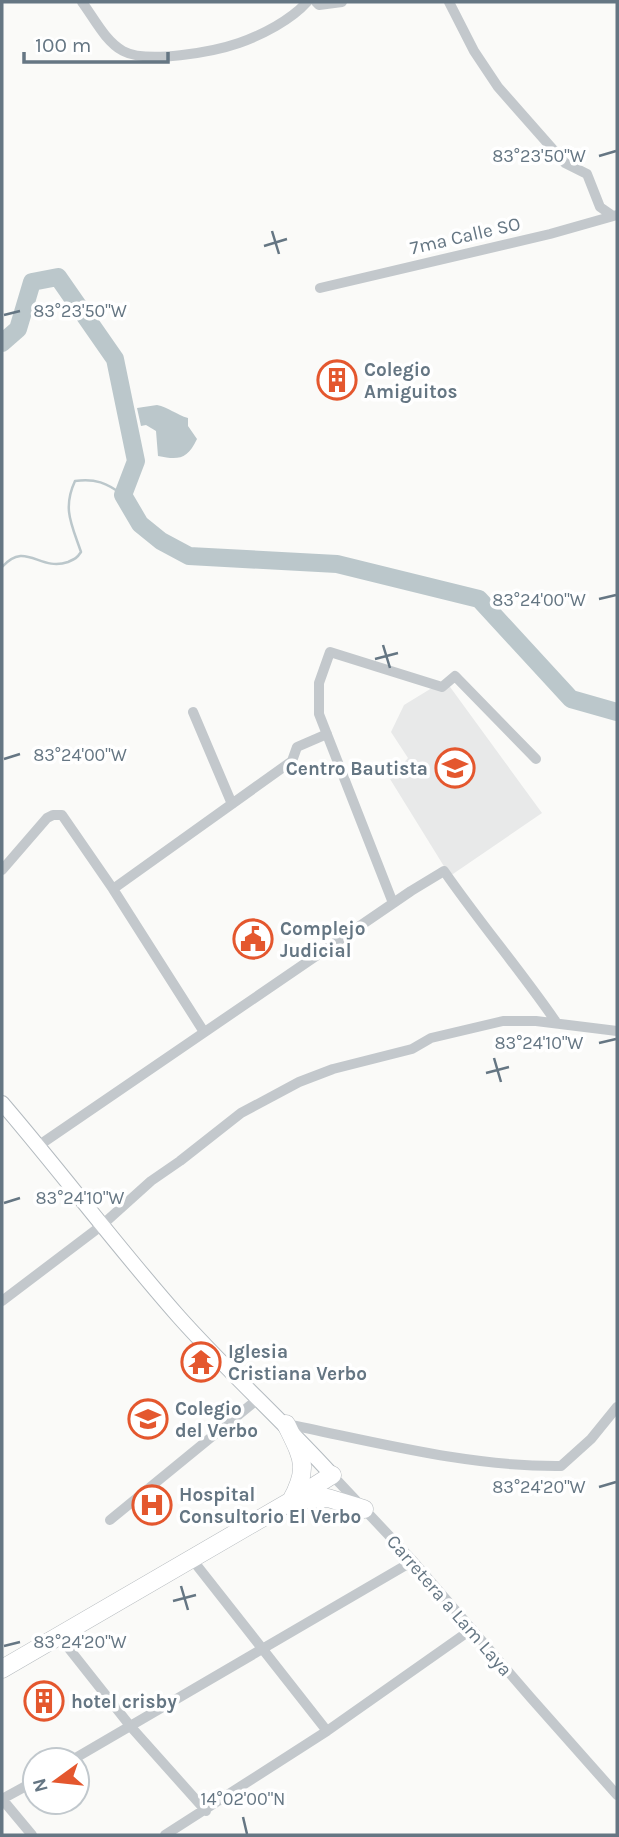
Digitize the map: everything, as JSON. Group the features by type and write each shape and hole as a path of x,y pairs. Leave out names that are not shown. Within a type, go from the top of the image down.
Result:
{"highway":[{"path":"286,1424 303,1459 300,1486 291,1501"},
{"path":"2,1669 332,1475"},
{"path":"291,1501 327,1497 364,1509"}],"main road":[{"name":"Carretera a Lam Laya","path":"2,1103 181,1320 286,1424 332,1475"}],"street":[{"path":"82,2 105,36 124,51 148,57 197,52 240,43 283,21 307,2"},
{"path":"316,2 319,5 342,2"},
{"path":"449,2 474,51 498,87 565,163 587,174 600,207 615,216"},
{"name":"7ma Calle SO","path":"320,288 615,216"},
{"path":"393,903 318,715 319,683 330,652 443,687 455,676 536,759"},
{"path":"192,712 232,803"},
{"path":"113,889 292,761 297,747 327,734"},
{"path":"2,870 47,818 62,815 113,889 204,1032"},
{"path":"38,1146 393,903 444,871 527,980 556,1023"},
{"path":"2,1301 101,1226 151,1181 241,1113 299,1082 333,1069 412,1049 431,1038 503,1021 556,1023 617,1031"},
{"path":"110,1520 259,1398"},
{"path":"286,1424 458,1457 525,1466 561,1466 591,1439 617,1407"},
{"name":"Carretera a Lam Laya","path":"332,1475 413,1560 617,1794"},
{"path":"191,1558 327,1731"},
{"path":"91,1749 413,1560"},
{"path":"167,1835 327,1731 472,1629"},
{"path":"59,1636 131,1727 206,1811"},
{"path":"21,1789 2,1800 32,1835"}],"shaded area":[{"path":"157,405 188,418 188,426 197,439 186,455 176,458 158,456 156,431 146,425 141,426 137,408"},
{"name":"Centro Bautista","path":"445,680 542,813 450,876 390,779 408,758 391,732 404,705"}],"waterway":[{"path":"2,343 18,329 32,282 58,277 115,359 136,461 123,495 140,524 161,541 189,556 337,564 479,599 571,699 617,712"},
{"path":"2,567 18,556 58,564 78,556 81,552 69,509 75,481 100,482 123,495"}],"place":[{"name":"Colegio Amiguitos","path":"337,380"},
{"name":"Centro Bautista","path":"455,768"},
{"name":"Complejo Judicial","path":"253,939"},
{"name":"Iglesia Cristiana Verbo","path":"201,1362"},
{"name":"Colegio del Verbo","path":"148,1419"},
{"name":"Hospital Consultorio El Verbo","path":"152,1505"},
{"name":"hotel crisby","path":"44,1701"}]}
